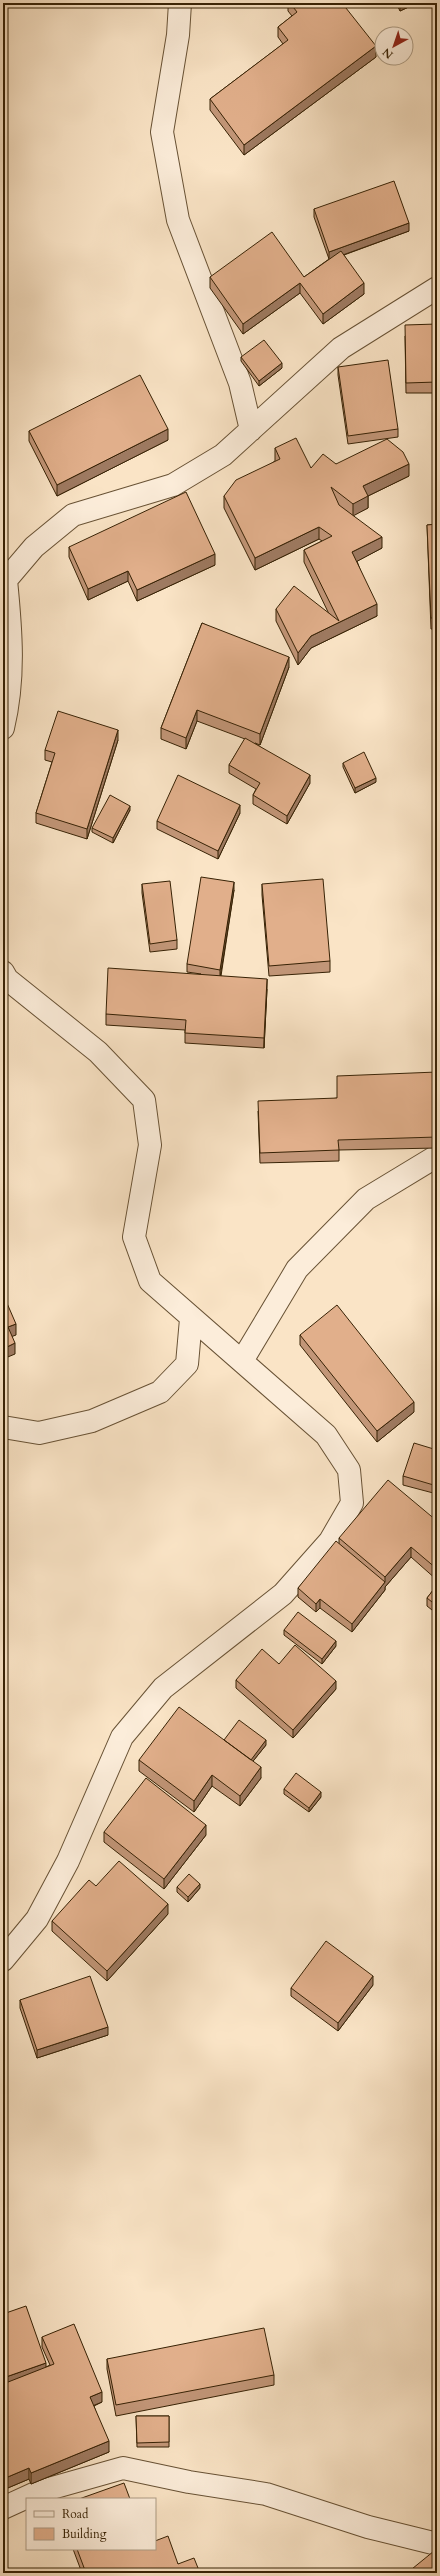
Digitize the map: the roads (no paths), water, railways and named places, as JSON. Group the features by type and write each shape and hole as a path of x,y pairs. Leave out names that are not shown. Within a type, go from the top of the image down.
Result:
{"street":[{"path":"180,3 178,35 162,132 178,220 240,383 251,430"},
{"path":"3,728 10,698 12,643 6,580 34,547 73,515 173,485 223,455 341,348 437,288"},
{"path":"3,972 7,978 98,1052 144,1100 150,1145 134,1238 150,1282 326,1435 349,1470 352,1503 330,1541 283,1594 163,1688 122,1737 68,1861 38,1919 3,1960"},
{"path":"242,1361 297,1269 366,1199 437,1156"},
{"path":"3,1427 39,1433 92,1421 160,1392 186,1364 191,1318"},
{"path":"3,2508 38,2492 123,2468 189,2482 266,2494 368,2527 437,2544"}]}
